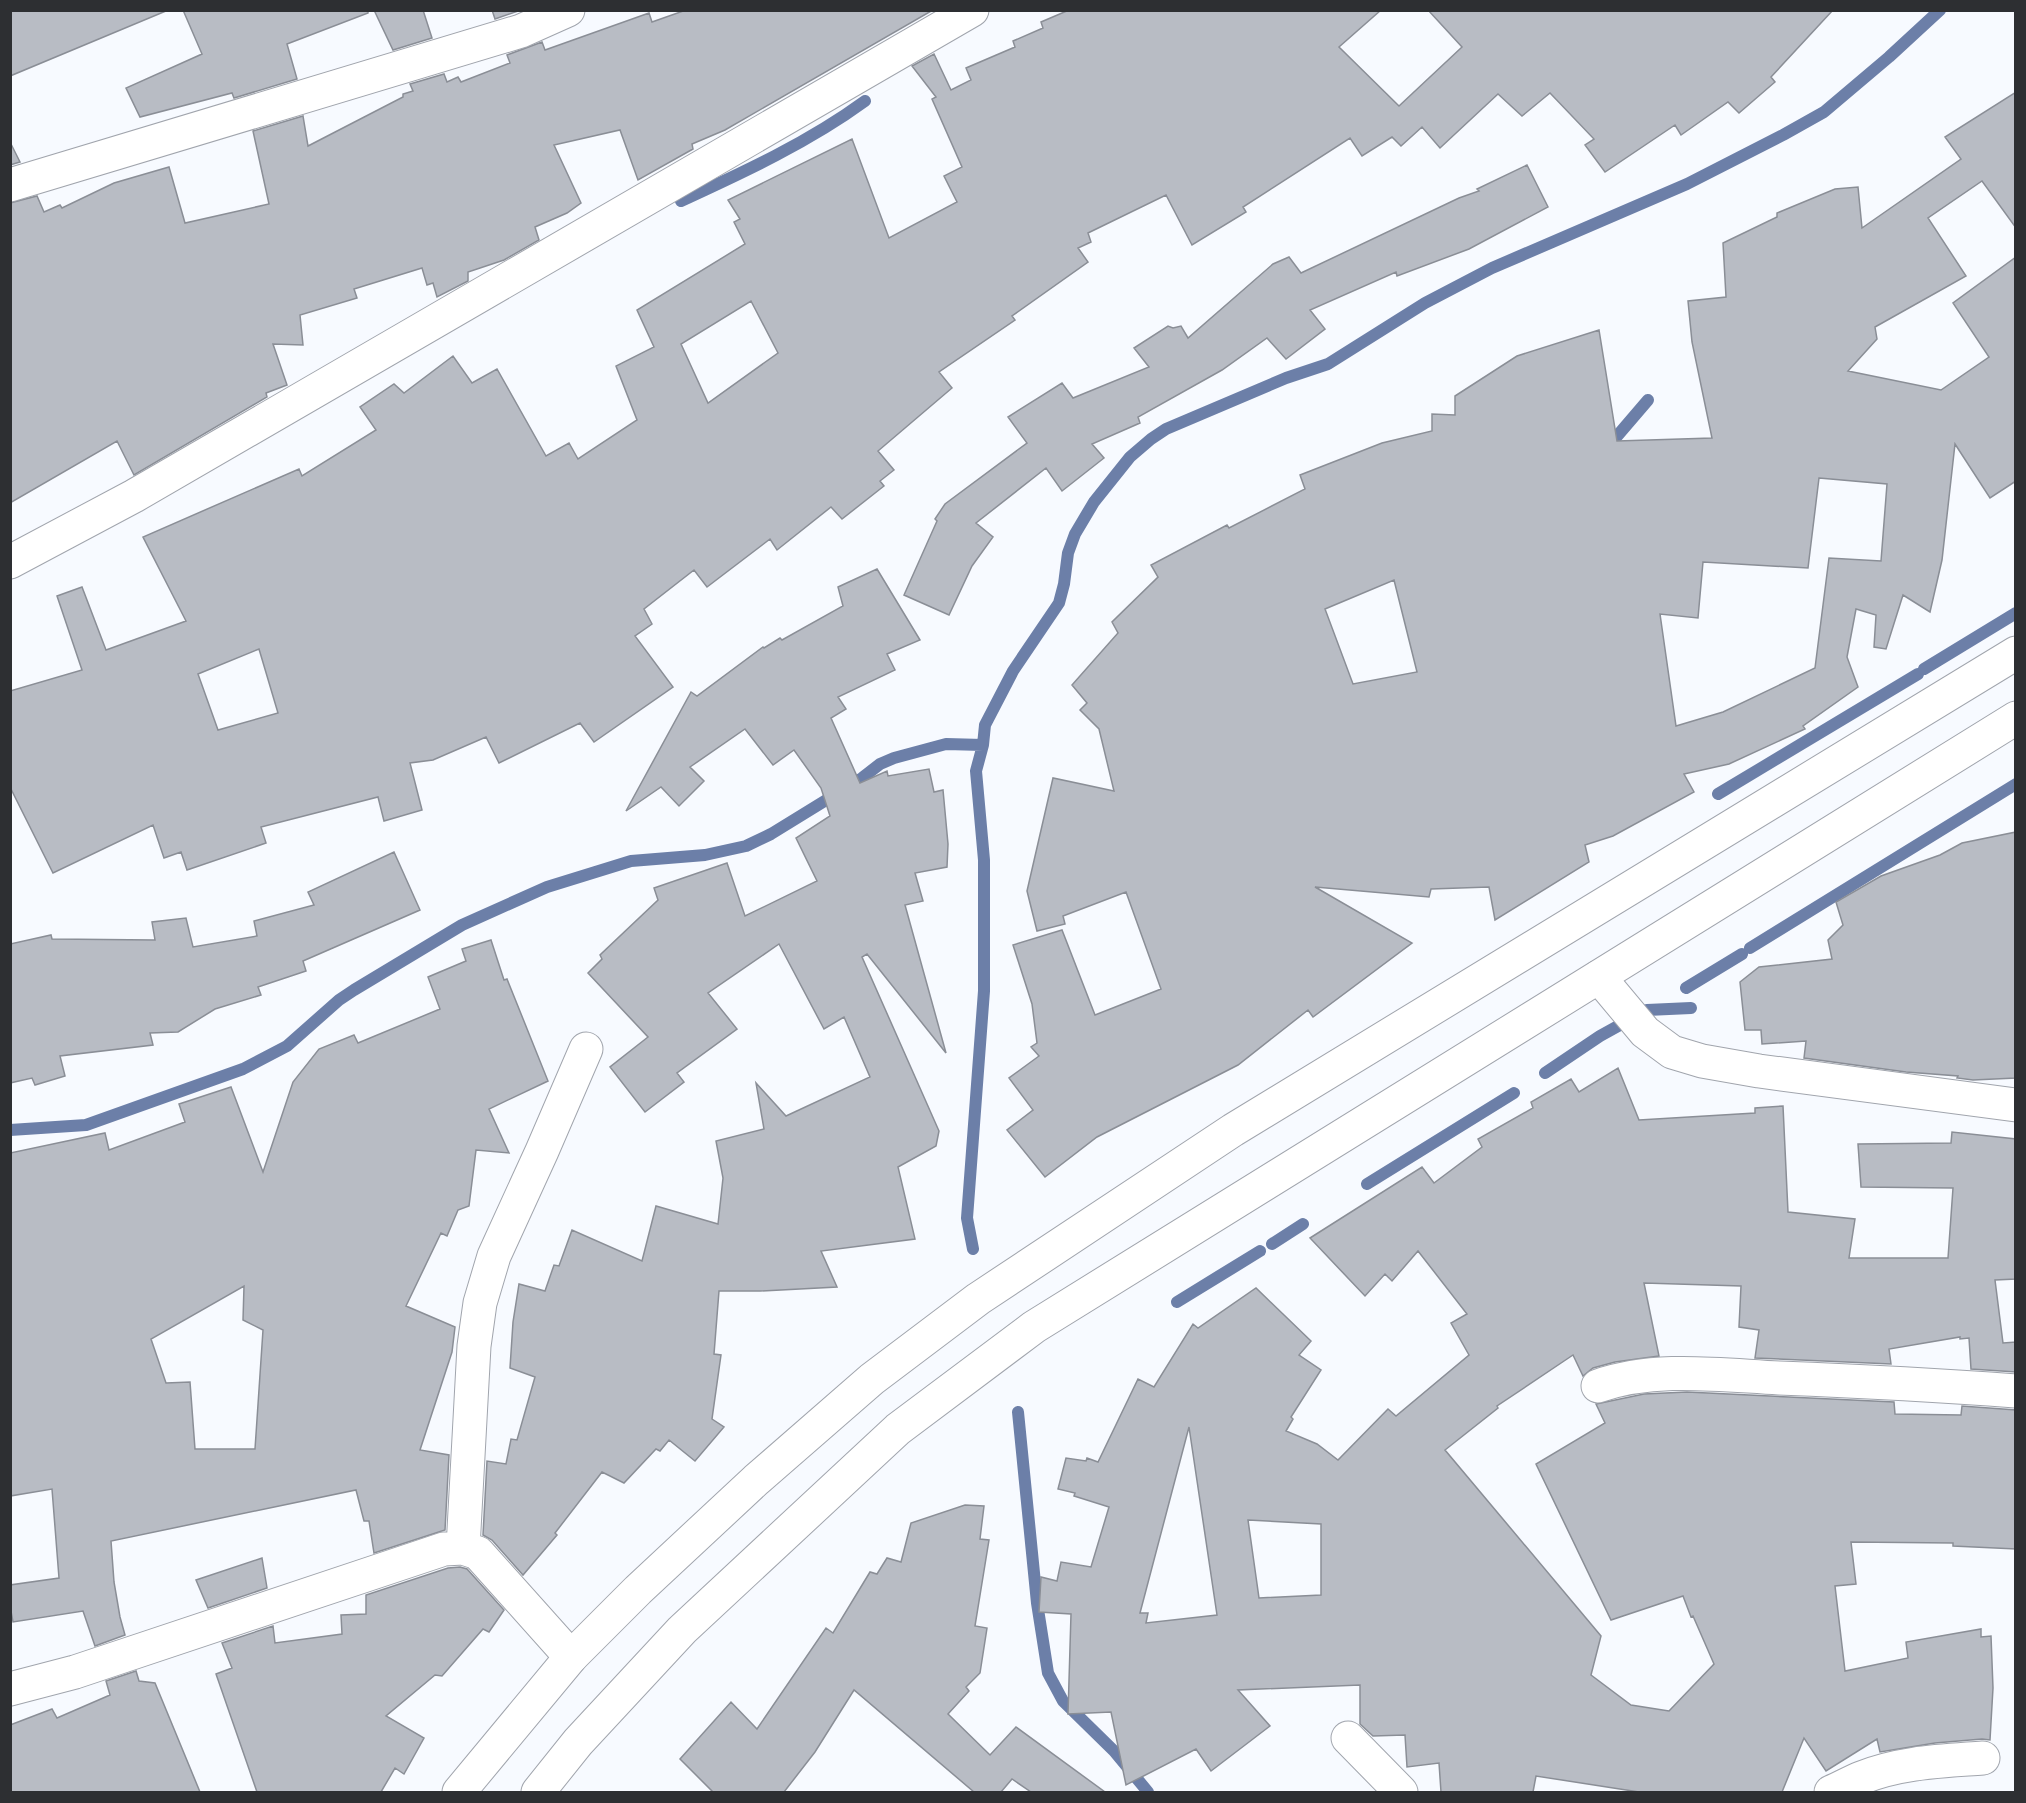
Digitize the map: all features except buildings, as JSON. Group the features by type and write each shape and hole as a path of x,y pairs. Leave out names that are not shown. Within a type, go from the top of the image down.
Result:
{"street":[{"path":"10,185 521,31 568,10"},
{"path":"10,562 135,496 965,12"},
{"path":"459,1792 571,1658 638,1590 756,1480 872,1379 978,1299 1233,1130 2016,652"},
{"path":"538,1792 578,1742 682,1630 898,1430 1034,1327 2016,718"},
{"path":"1599,977 1645,1032 1672,1052 1702,1061 1759,1071 2016,1105"},
{"path":"463,1548 474,1346 480,1303 494,1256 586,1049"},
{"path":"1598,1386 1622,1378 1646,1374 1696,1374 1909,1383 2016,1391"},
{"path":"10,1689 97,1664 444,1549 463,1548 478,1553 571,1658"},
{"path":"1348,1738 1401,1792"},
{"path":"1831,1792 1862,1777 1896,1768 1927,1762 1983,1758"}],"waterway":[{"path":"973,1249 967,1218 984,991 984,860 976,771 983,745 985,725 1013,671 1059,603 1068,553 1075,534 1094,502 1130,457 1166,429 1286,378 1328,364 1425,303 1492,268 1687,184 1824,112 1940,10"},
{"path":"681,201 799,143 865,101"},
{"path":"1606,449 1648,400"},
{"path":"1924,669 2016,613"},
{"path":"1718,794 1918,674"},
{"path":"10,1130 86,1125 243,1069 287,1046 339,1000 354,990 462,925 547,887 631,861 705,855 746,846 771,834 862,778 880,764 894,758 946,744 983,745"},
{"path":"1750,948 2016,784"},
{"path":"1686,988 1742,954"},
{"path":"1545,1073 1600,1036 1647,1010 1691,1008"},
{"path":"1367,1184 1514,1093"},
{"path":"1272,1244 1303,1224"},
{"path":"1177,1302 1260,1251"},
{"path":"1018,1412 1037,1603 1048,1673 1063,1701 1114,1751 1148,1792"}]}
